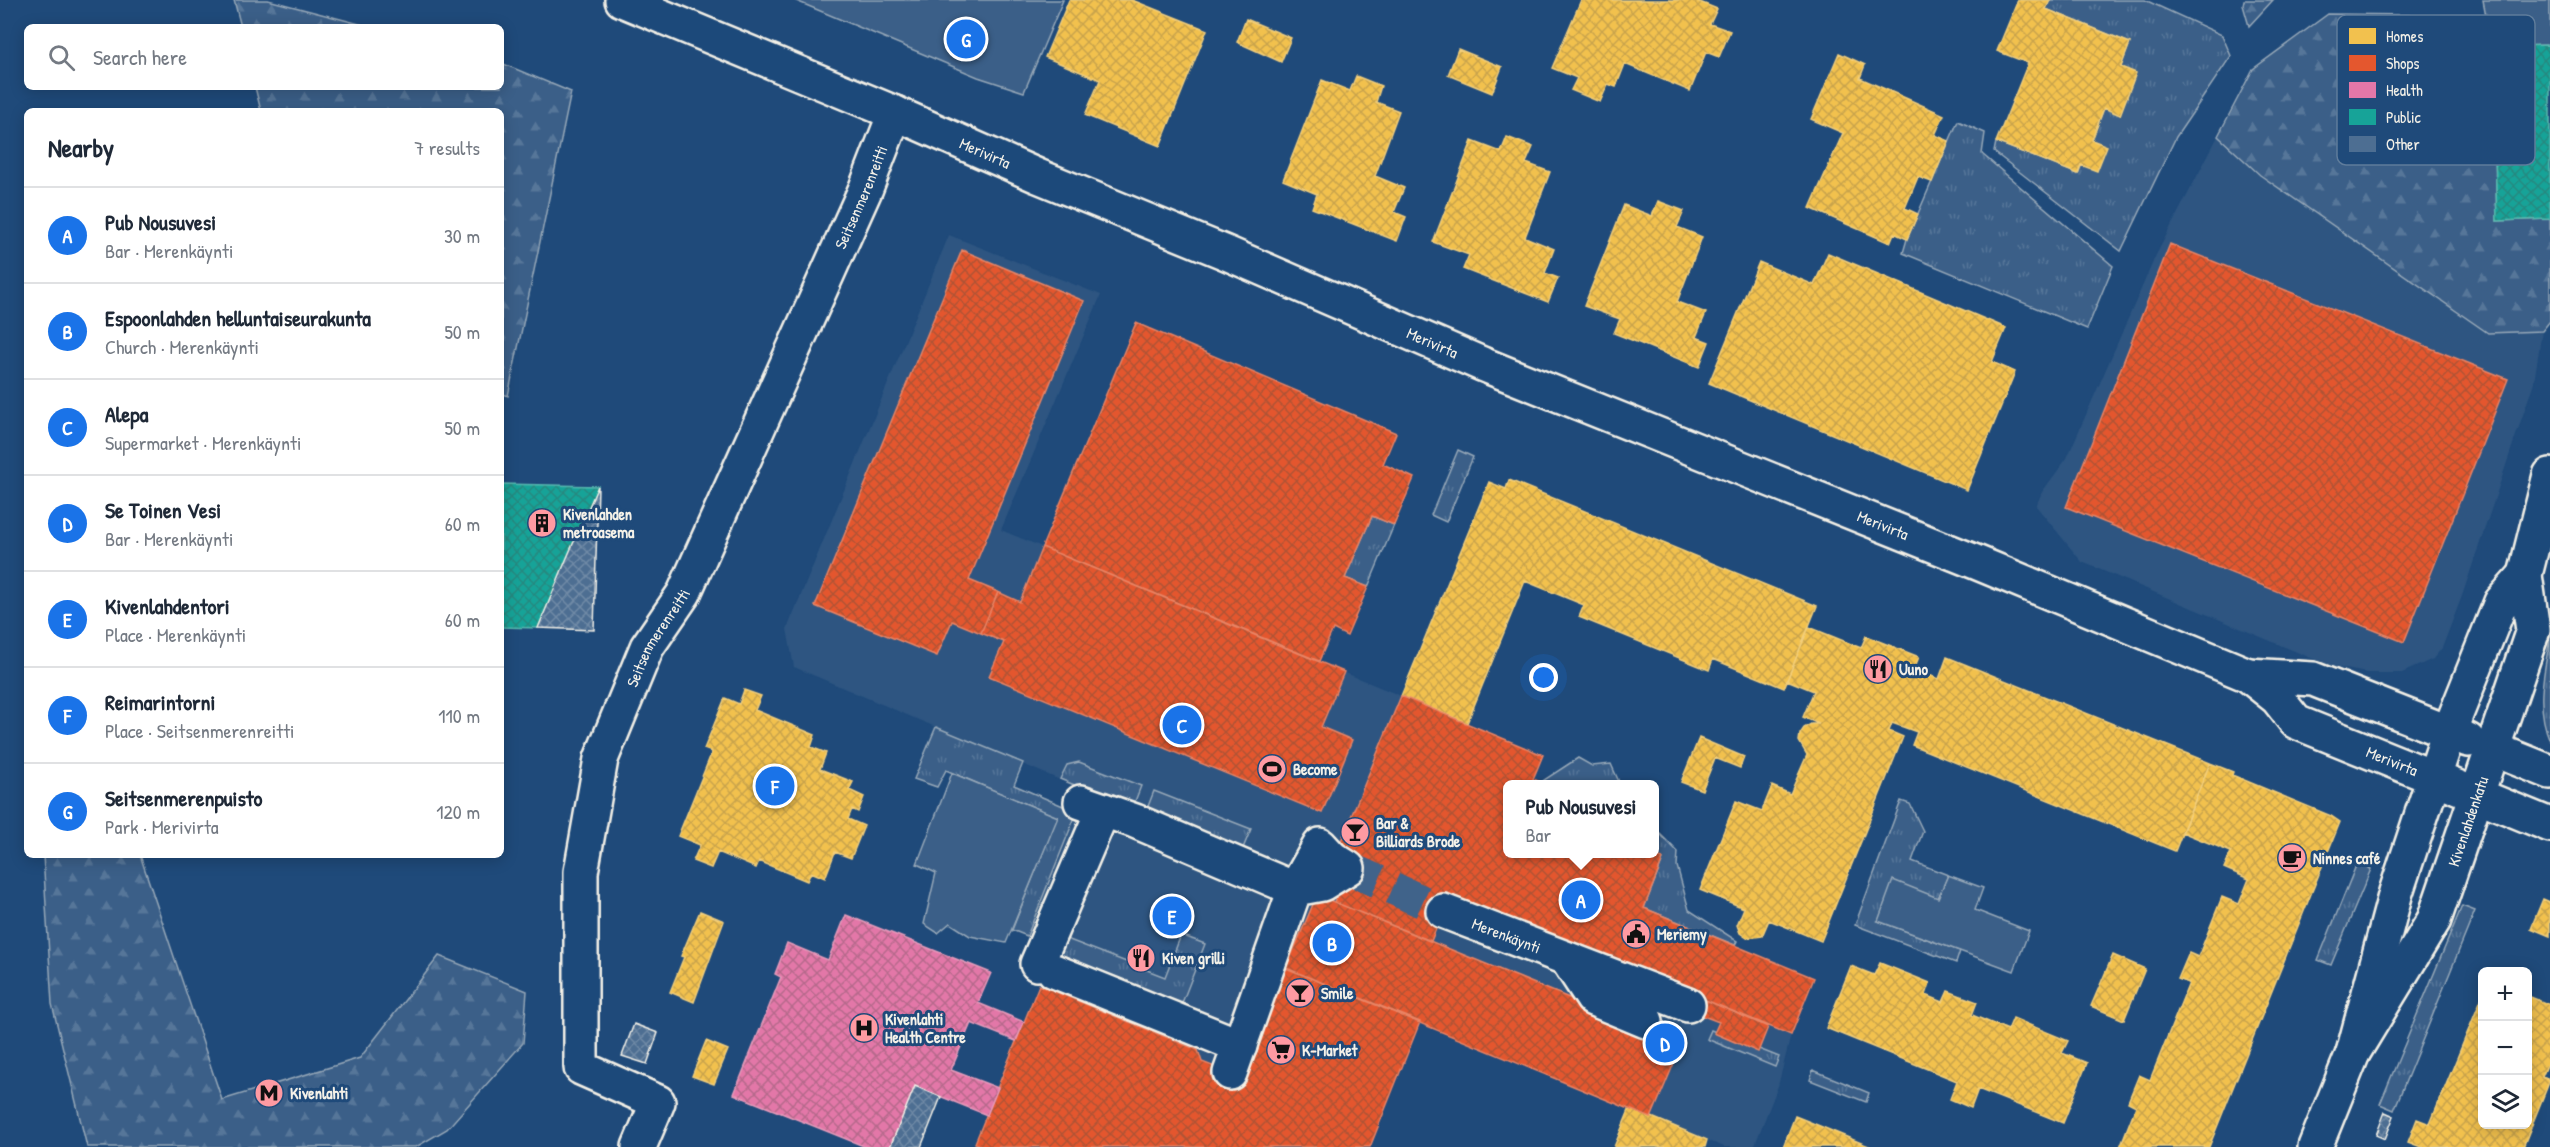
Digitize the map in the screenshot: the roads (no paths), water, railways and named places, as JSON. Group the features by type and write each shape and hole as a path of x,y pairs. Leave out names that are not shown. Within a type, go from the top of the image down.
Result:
{"street":[{"name":"Merivirta","path":"622,0 1224,252 1482,364 1978,563 2248,675 2277,698 2296,722 2550,825"},
{"name":"Seitsenmerenreitti","path":"639,1147 658,1102 581,1068 581,872 601,759 647,647 684,592 867,188 895,113"},
{"name":"Kivenlahdenkatu","path":"2353,1053 2434,920 2534,630 2525,575 2550,475"},
{"name":"Kivenlahdenkatu","path":"2315,1147 2353,1053 2396,892 2449,732 2500,602 2525,575"},
{"name":"Merivirta","path":"2248,675 2313,679 2550,772"},
{"path":"1295,889 1235,1060 1046,968 1092,806 1295,889 1322,884 1348,868 1332,858 1320,845 1295,889"},
{"name":"Merenkäynti","path":"1443,911 1568,961 1688,1005"},
{"path":"1568,961 1593,999 1646,1021"}],"tunnel":[{"path":"1348,868 1443,911"}],"place":[{"name":"Seitsenmerenpuisto","path":"966,39"},
{"name":"Kivenlahden metroasema","path":"542,523"},
{"name":"Uuno","path":"1878,669"},
{"name":"Alepa","path":"1182,725"},
{"name":"Become","path":"1272,769"},
{"name":"Reimarintorni","path":"775,786"},
{"name":"Bar & Billiards Brode","path":"1355,832"},
{"name":"Ninnes café","path":"2292,858"},
{"name":"Pub Nousuvesi","path":"1581,900"},
{"name":"Kivenlahdentori","path":"1172,916"},
{"name":"Meriemy","path":"1636,934"},
{"name":"Espoonlahden helluntaiseurakunta","path":"1332,943"},
{"name":"Kiven grilli","path":"1141,958"},
{"name":"Smile","path":"1300,993"},
{"name":"Kivenlahti Health Centre","path":"864,1028"},
{"name":"Se Toinen Vesi","path":"1665,1043"},
{"name":"K-Market","path":"1281,1050"},
{"name":"Kivenlahti","path":"269,1093"}]}
